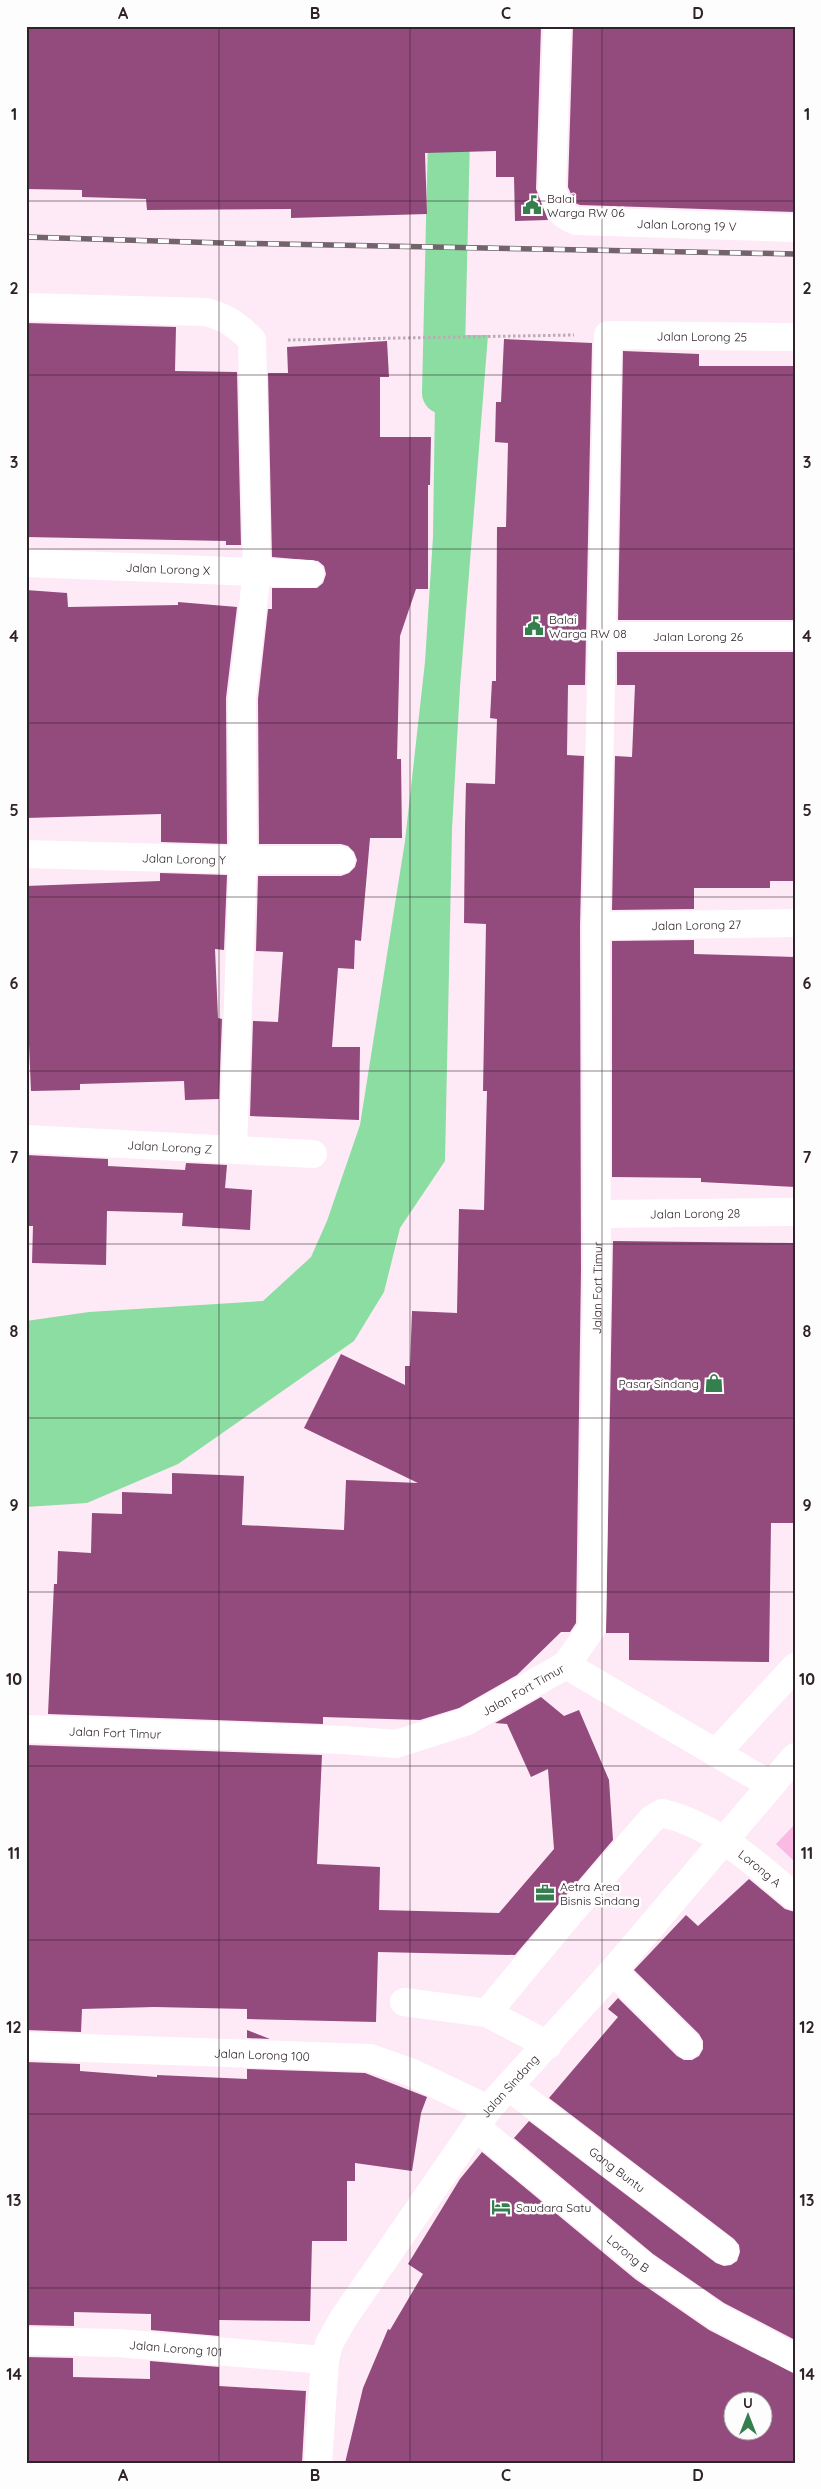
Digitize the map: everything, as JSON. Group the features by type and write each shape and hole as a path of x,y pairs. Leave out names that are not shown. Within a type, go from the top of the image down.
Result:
{"street":[{"name":"Jalan Lorong 19 V","path":"557,26 552,189 558,207 564,216 576,221 795,228"},
{"path":"26,307 206,312 223,316 239,326 252,340 257,572 242,698 243,860 233,1149"},
{"name":"Jalan Lorong 25","path":"608,335 795,337"},
{"name":"Jalan Fort Timur","path":"26,1729 344,1740 396,1744 465,1722 566,1665 592,1628 597,1270 596,926 608,335"},
{"name":"Jalan Lorong X","path":"26,563 310,574"},
{"name":"Jalan Lorong 26","path":"602,636 795,636"},
{"name":"Jalan Lorong Y","path":"26,854 243,860 341,860"},
{"name":"Jalan Lorong 27","path":"596,926 795,923"},
{"name":"Jalan Lorong Z","path":"26,1138 313,1154"},
{"name":"Jalan Lorong 28","path":"596,1214 795,1212"},
{"path":"566,1665 771,1785"},
{"path":"716,1753 795,1666"},
{"name":"Jalan Sindang","path":"318,2463 324,2360 329,2344 343,2319 482,2118 613,1971 795,1757"},
{"name":"Lorong A","path":"488,2013 570,1912 652,1819 662,1813 677,1817 710,1831 795,1897"},
{"path":"613,1971 688,2045"},
{"path":"404,2002 488,2013 548,2045"},
{"name":"Jalan Lorong 100","path":"26,2046 370,2058 410,2072 482,2118"},
{"name":"Gang Buntu","path":"509,2088 725,2251"},
{"name":"Lorong B","path":"482,2118 644,2266 716,2316 795,2358"},
{"name":"Jalan Lorong 101","path":"26,2340 117,2343 324,2360"}],"path":[{"path":"252,340 608,335"}],"shaded area":[{"path":"436,335 488,335 460,687 452,829 445,1161 400,1228 384,1292 354,1341 178,1464 87,1503 26,1507 26,1321 89,1312 263,1301 311,1257 327,1221 360,1125 405,841 425,662 433,537"},
{"path":"795,1824 795,1862 776,1844"}],"building":[{"path":"26,26 541,26 536,189 548,220 515,221 514,177 496,177 496,151 425,153 427,214 291,218 291,209 147,210 146,199 82,197 82,190 26,189"},
{"path":"573,26 795,28 795,212 580,205 575,203 568,187"},
{"path":"26,323 176,327 175,371 237,372 241,545 226,545 226,541 26,537"},
{"path":"504,339 592,343 585,685 568,685 567,755 584,756 580,926 581,1270 576,1623 570,1632 561,1632 517,1675 459,1708 420,1720 323,1717 323,1724 48,1714 54,1584 57,1584 58,1551 91,1553 92,1513 122,1514 122,1492 172,1494 172,1473 244,1476 242,1525 344,1530 346,1480 418,1483 304,1428 341,1354 405,1385 405,1366 410,1366 412,1311 457,1313 459,1209 484,1210 487,1091 483,1091 486,924 464,923 465,826 466,783 495,784 497,719 490,718 492,681 496,681 497,527 506,527 508,443 495,442 496,402 501,402"},
{"path":"387,341 389,377 380,377 380,437 431,437 430,485 428,485 428,589 416,589 400,636 397,759 401,759 402,838 370,838 361,941 355,940 354,969 338,968 332,1047 360,1047 359,1120 250,1116 253,1021 278,1022 283,952 256,951 258,876 341,876 349,873 355,867 357,860 354,852 348,846 341,844 259,844 258,699 268,609 272,609 272,588 317,588 323,583 326,574 324,566 318,561 272,557 268,373 288,373 287,347"},
{"path":"623,351 699,354 699,366 795,366 795,620 618,620"},
{"path":"26,590 67,593 68,607 178,605 178,602 237,607 226,698 227,844 161,842 161,814 26,818"},
{"path":"617,652 795,652 795,881 770,881 770,888 694,888 694,909 612,910 615,756 632,757 635,685 617,685"},
{"path":"160,873 227,875 224,950 215,949 218,1018 222,1019 219,1099 185,1100 184,1081 80,1084 80,1090 31,1091 26,973 26,886 160,881"},
{"path":"694,940 694,954 795,957 795,1187 701,1182 701,1178 612,1177 612,941"},
{"path":"26,1155 108,1159 108,1166 185,1170 186,1163 227,1165 225,1188 252,1190 250,1230 182,1226 183,1213 107,1211 106,1265 32,1263 33,1226 26,1226"},
{"name":"Pasar Sindang","path":"613,1241 795,1243 795,1523 771,1523 769,1662 629,1660 629,1633 606,1633"},
{"path":"541,1697 564,1716 579,1710 609,1780 613,1840 515,1955 378,1952 376,2022 247,2019 247,2009 154,2007 82,2009 81,2032 26,2030 26,1745 322,1755 317,1864 380,1867 379,1910 499,1913 554,1849 548,1769 531,1777 507,1724 495,1723"},
{"path":"749,1879 785,1909 795,1912 795,2340 724,2303 653,2254 514,2138 529,2121 716,2263 724,2266 731,2265 737,2261 740,2252 739,2245 734,2239 549,2098 618,2017 608,2009 618,1998 677,2056 684,2060 692,2060 699,2056 703,2049 703,2041 699,2034 634,1970 686,1915 698,1926"},
{"path":"247,2030 270,2039 247,2038"},
{"path":"26,2062 80,2064 80,2071 157,2077 157,2075 247,2079 247,2069 365,2073 427,2097 421,2113 412,2171 355,2163 355,2181 347,2181 347,2241 312,2241 310,2321 219,2320 219,2336 151,2330 151,2314 74,2312 74,2326 26,2325"},
{"path":"482,2152 635,2279 709,2330 795,2374 795,2463 345,2463 363,2388 388,2329 390,2330 423,2274 408,2264 460,2179"},
{"path":"26,2357 73,2358 73,2377 150,2379 150,2361 219,2367 219,2386 306,2391 302,2463 26,2463"}],"waterway":[{"path":"443,393 450,94"}],"railway":[{"path":"26,237 223,243 795,254"}],"place":[{"name":"Balai Warga RW 06","path":"532,205"},
{"name":"Balai Warga RW 08","path":"534,626"},
{"name":"Pasar Sindang","path":"714,1383"},
{"name":"Aetra Area Bisnis Sindang","path":"545,1893"},
{"name":"Saudara Satu","path":"501,2207"}]}
